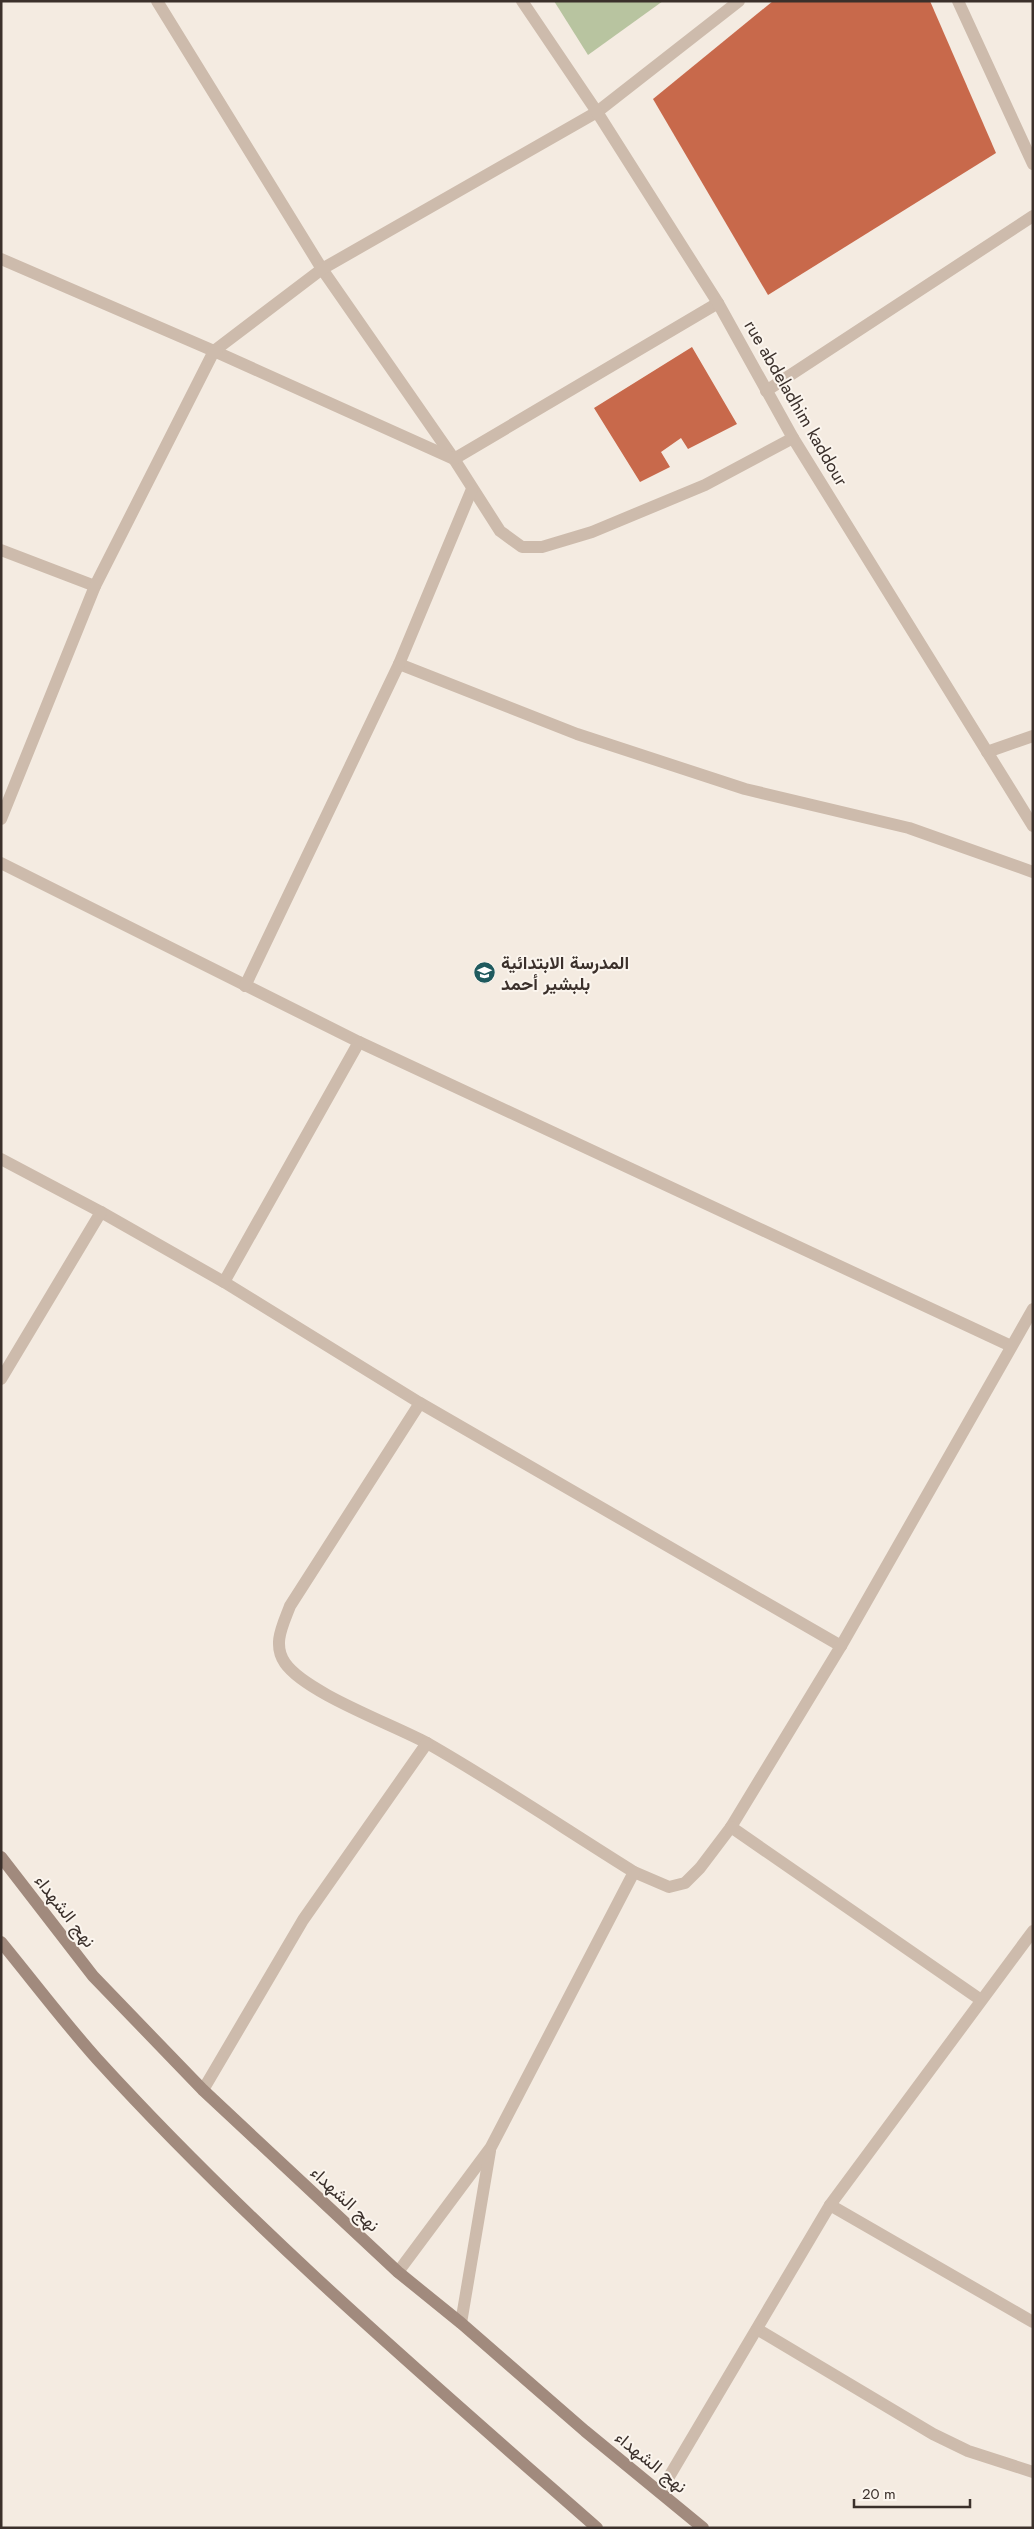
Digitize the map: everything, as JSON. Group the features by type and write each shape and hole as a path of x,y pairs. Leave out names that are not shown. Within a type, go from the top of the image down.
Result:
{"main road":[{"name":"نهج الشهداء","path":"1,1857 93,1976 203,2090 398,2272 461,2323 585,2431 703,2528"},
{"path":"1,1942 96,2058 185,2152 309,2271 596,2528"}],"street":[{"path":"157,1 322,269 454,459 500,532 522,547 542,547 592,532 705,485 793,438"},
{"name":"rue abdeladhim kaddour","path":"522,1 598,112 718,303 793,438 1033,826"},
{"path":"1,819 95,586 214,351 322,269 598,112 739,1"},
{"path":"958,1 1033,164"},
{"path":"766,390 1033,216"},
{"path":"1,259 214,351 454,459"},
{"path":"454,459 718,303"},
{"path":"245,986 399,664 472,489"},
{"path":"1,550 95,586"},
{"path":"399,664 577,734 745,789 910,828 1033,872"},
{"path":"987,752 1033,736"},
{"path":"1,863 359,1042 1011,1346"},
{"path":"224,1282 359,1042"},
{"path":"1,1158 224,1282 420,1403 841,1646"},
{"path":"1,1378 101,1212"},
{"path":"420,1403 290,1606 279,1635 278,1649 285,1663 297,1676 343,1702 427,1743 634,1872 669,1886 685,1883 700,1868 731,1827 841,1646 1033,1309"},
{"path":"203,2090 303,1920 427,1743"},
{"path":"731,1827 981,2000"},
{"path":"398,2272 491,2147 634,1872"},
{"path":"660,2492 830,2205 1033,1931"},
{"path":"461,2323 491,2147"},
{"path":"830,2205 1033,2322"},
{"path":"757,2329 933,2434 968,2451 1033,2472"}],"green space":[{"path":"554,1 663,1 588,55"}],"building":[{"path":"773,1 930,1 996,153 768,295 653,99"},
{"path":"692,347 737,424 688,449 681,438 661,452 670,467 640,482 594,408"}],"place":[{"name":"المدرسة الابتدائية بلبشير أحمد","path":"485,973"}]}
